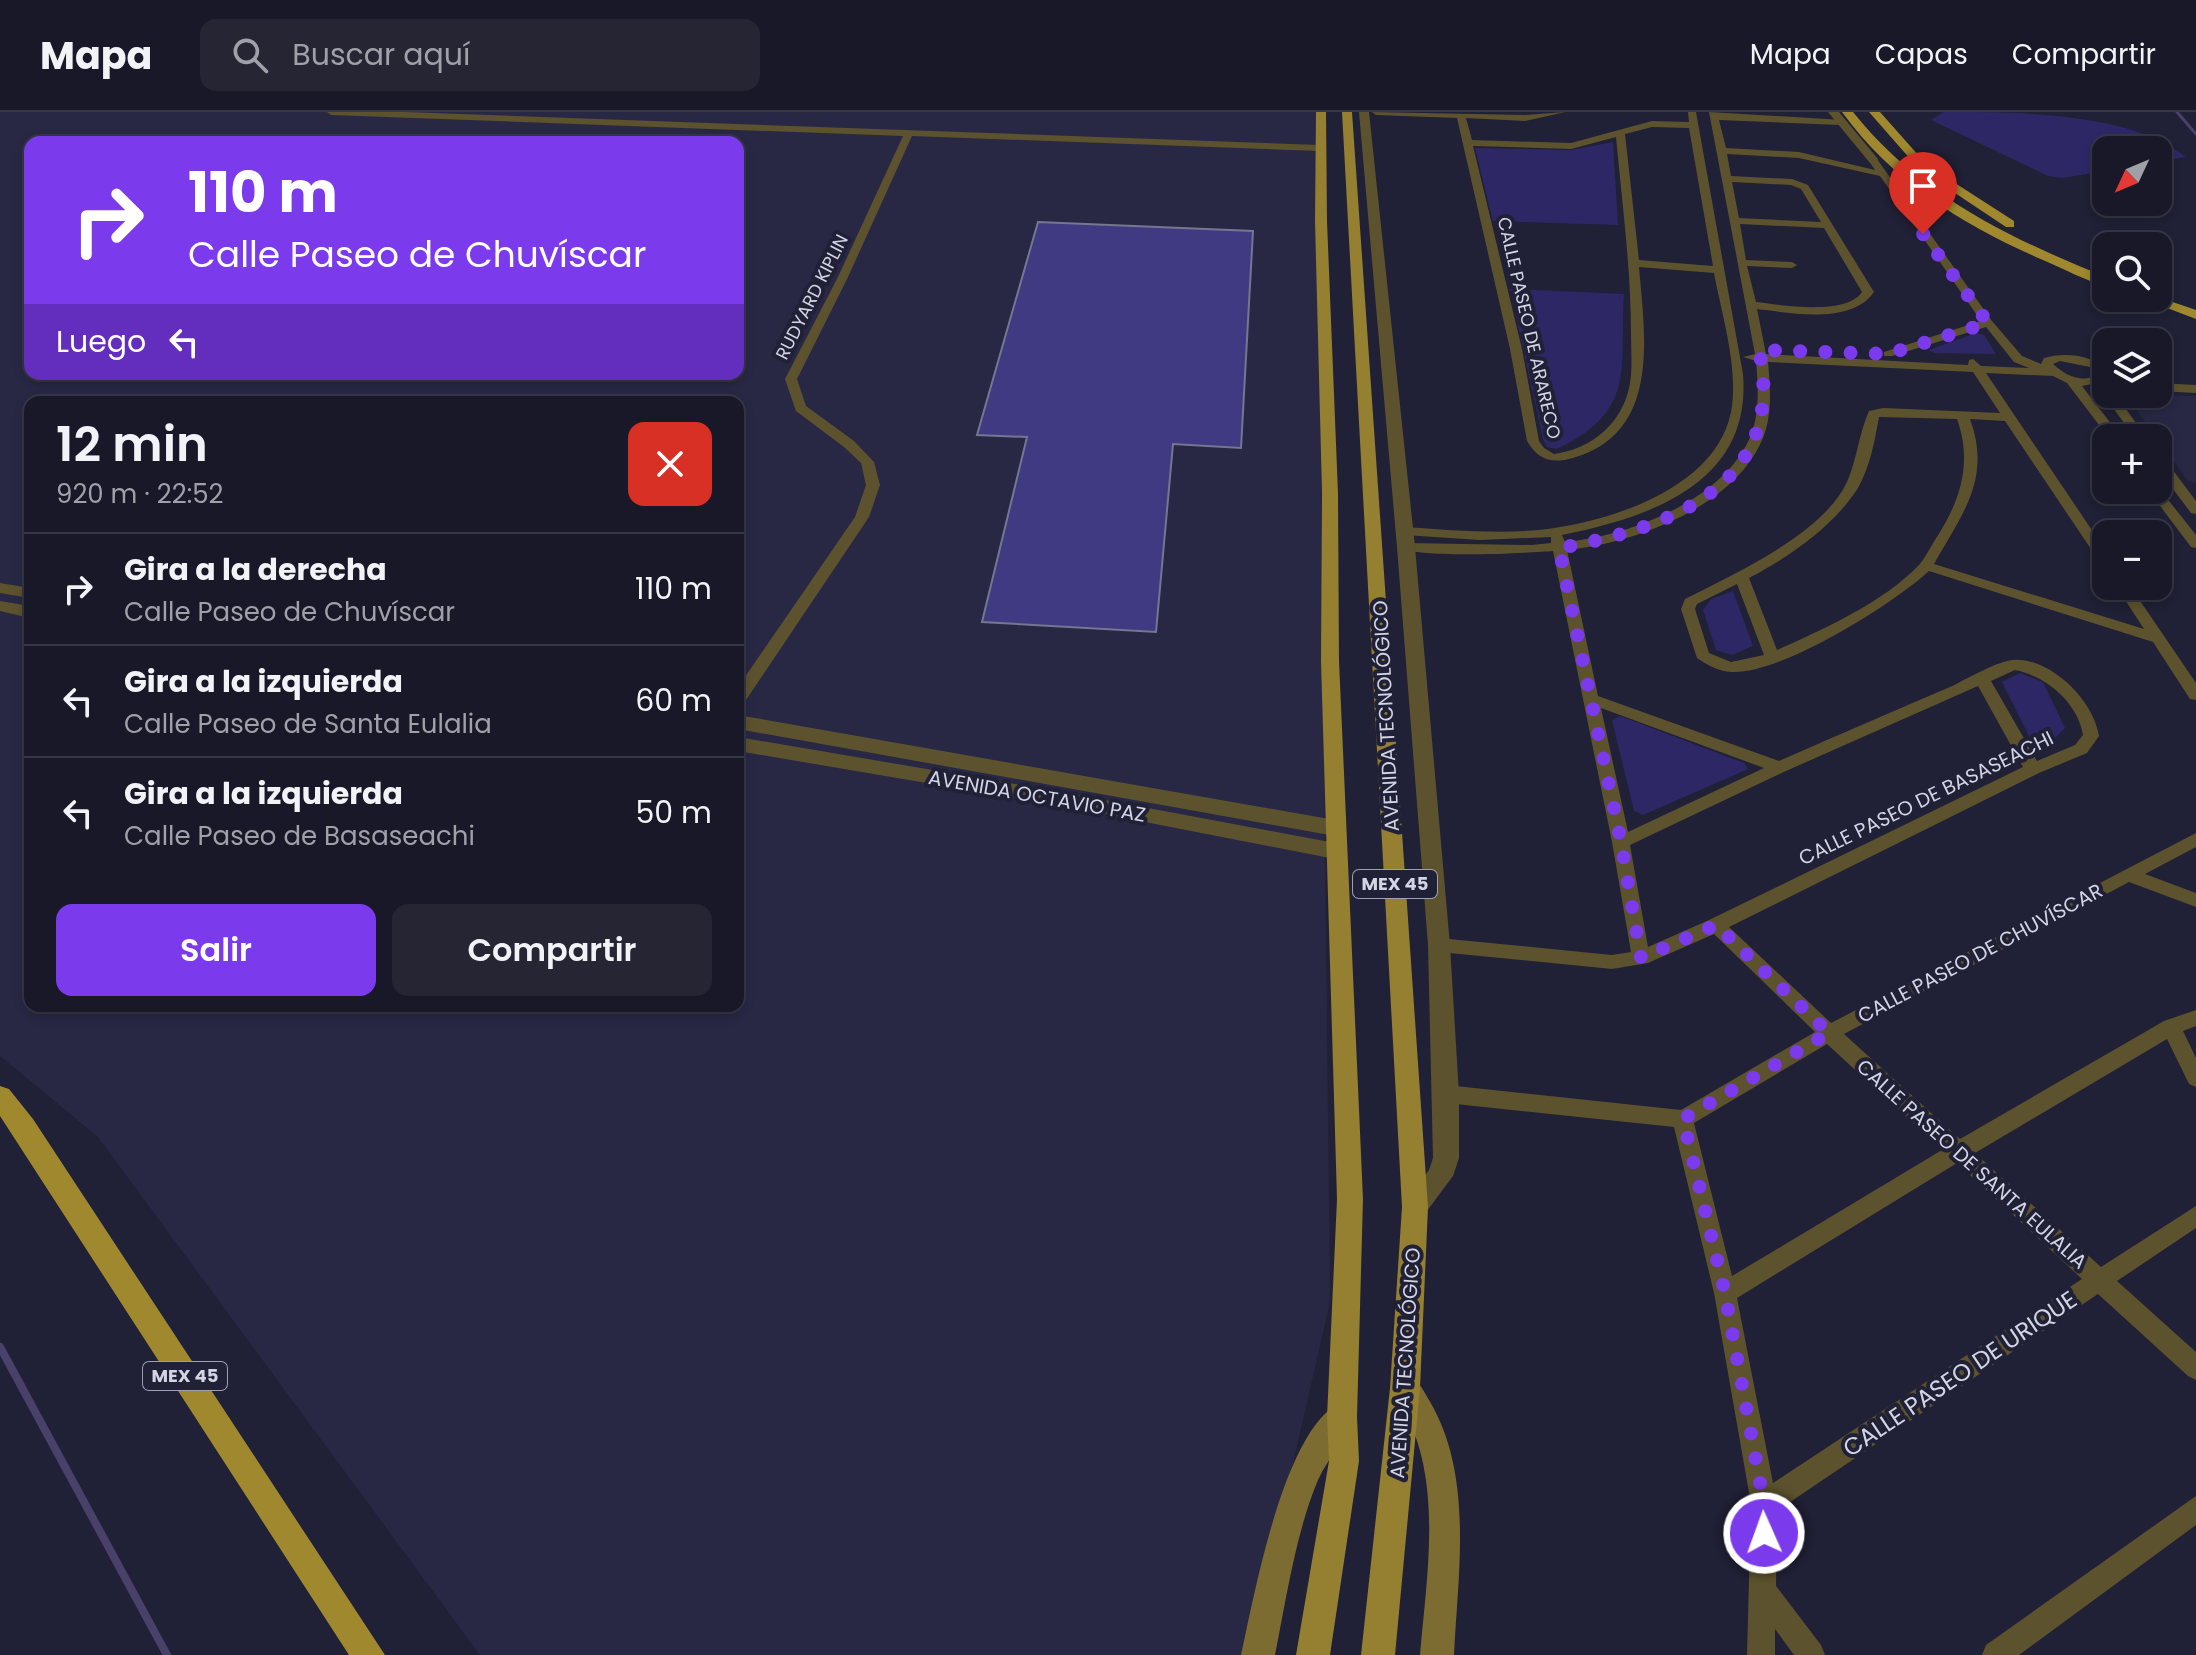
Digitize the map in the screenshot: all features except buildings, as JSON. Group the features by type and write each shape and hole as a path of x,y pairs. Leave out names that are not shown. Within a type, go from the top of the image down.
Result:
{"highway":[{"path":"1874,112 1923,167 1966,198 2020,229"},
{"path":"1840,115 1893,166 1962,214 2010,241 2092,276"},
{"path":"1865,137 1874,161"},
{"path":"2034,236 2092,262"},
{"path":"2172,293 2196,301"},
{"path":"2172,306 2196,315"},
{"name":"MEX 45","path":"0,1097 24,1127 358,1647"}],"main road":[{"name":"AVENIDA TECNOLÓGICO","path":"1321,112 1320,148 1338,222 1415,1207 1405,1388 1378,1655"},
{"name":"AVENIDA TECNOLÓGICO","path":"1313,1655 1344,1461 1342,1417 1350,1199 1330,661 1330,493 1338,222 1347,112"},
{"path":"1405,1388 1428,1428 1444,1500 1437,1655"},
{"path":"1258,1655 1276,1571 1303,1477 1320,1444 1342,1417"}],"street":[{"path":"331,112 1320,148"},
{"path":"1364,112 1405,539 1439,945 1446,1094 1446,1158 1440,1176 1415,1207"},
{"path":"1376,112 1534,118 1562,112"},
{"name":"CALLE PASEO DE ARARECO","path":"1461,115 1533,441 1547,457 1560,457 1588,448 1613,432 1627,411 1636,386 1638,308 1620,134"},
{"path":"1405,539 1495,552 1557,540 1615,536 1654,523 1698,502 1725,480 1750,452 1763,416 1760,354 1714,115 1840,115 1988,323 2018,359"},
{"path":"1469,143 1571,146 1652,124 1693,118 1734,352 1738,409 1735,428 1712,463 1696,478 1659,499 1557,540"},
{"name":"RUDYARD KIPLIN","path":"744,690 862,517 873,485 867,462 849,444 800,408 791,379 843,277 908,134"},
{"path":"1780,139 1786,153"},
{"path":"1722,151 1786,153 1882,174"},
{"path":"1725,179 1802,185 1830,225 1868,292 1867,298 1840,309 1751,305"},
{"path":"1735,221 1830,225"},
{"path":"1633,263 1719,270"},
{"path":"1742,263 1792,265"},
{"path":"1888,354 1988,323"},
{"path":"1734,352 1972,363 2018,359 2050,369 2071,380 2092,383"},
{"path":"1760,354 1888,354 2050,369"},
{"path":"2050,369 2059,357 2092,364"},
{"path":"1972,363 2092,540"},
{"path":"2071,380 2106,424"},
{"path":"2172,388 2196,389"},
{"path":"1962,414 1973,463 1967,497 1951,530 1926,566 1865,612 1772,657 1735,668 1716,663 1699,651 1688,605 1694,599 1773,560 1800,541 1836,507 1852,486 1867,446 1873,414 1883,412 1962,414 2009,417"},
{"path":"2172,478 2196,510"},
{"path":"2166,504 2196,544"},
{"path":"1557,540 1621,842 1641,958"},
{"path":"1926,566 2157,638"},
{"path":"1741,576 1772,657"},
{"path":"0,588 24,592"},
{"path":"2132,600 2196,695"},
{"path":"0,606 24,611"},
{"name":"CALLE PASEO DE BASASEACHI","path":"1439,945 1612,962 1641,958 1716,925 2033,769 2081,749 2088,742 2090,729 2059,681 2037,670 2013,665 1780,767 1621,842"},
{"path":"1981,677 2033,769"},
{"path":"1591,699 1780,767"},
{"name":"AVENIDA OCTAVIO PAZ","path":"744,723 1335,828"},
{"name":"AVENIDA OCTAVIO PAZ","path":"744,745 1068,800 1335,851"},
{"name":"CALLE PASEO DE CHUVÍSCAR","path":"1683,1119 1829,1033 2196,839"},
{"path":"2129,875 2196,900"},
{"name":"CALLE PASEO DE SANTA EULALIA","path":"1716,925 1829,1033 2196,1368"},
{"path":"1725,1293 2171,1027 2196,1018"},
{"path":"2171,1027 2196,1078"},
{"path":"1446,1094 1683,1119 1725,1293 1764,1504 1761,1655"},
{"name":"CALLE PASEO DE URIQUE","path":"1764,1504 2196,1216"},
{"path":"1996,1655 2196,1509"},
{"path":"1763,1591 1811,1655"}],"shaded area":[{"path":"0,112 1317,112 1330,1302 1249,1655 480,1655 98,1137 0,1056"},
{"path":"1944,112 2039,114 2105,123 2148,136 2092,136 2092,173 2062,178 2048,176 1931,120"},
{"path":"1613,142 1618,225 1493,221 1475,148 1571,150"},
{"path":"2172,148 2186,157 2172,160"},
{"path":"1510,289 1624,294 1622,366 1612,403 1601,419 1557,449 1547,447 1543,439"},
{"path":"1976,333 1984,335 1996,354 1934,353 1929,350"},
{"path":"2172,395 2196,396 2196,482 2188,481 2172,459 2172,424 2147,424 2135,408 2172,408"},
{"path":"1733,591 1753,646 1732,655 1716,650 1703,610 1711,599"},
{"path":"2020,673 2043,682 2065,728 2054,739 2037,746 2002,682"},
{"path":"1620,716 1744,763 1748,769 1643,815 1634,811 1612,720"}],"waterway":[{"path":"2177,112 2196,134"},
{"path":"0,1347 167,1655"}],"route":[{"path":"1764,1533 1764,1504 1725,1293 1683,1119 1829,1033 1716,925 1641,958 1621,842 1559,548 1615,536 1676,514 1698,502 1732,473 1750,452 1763,416 1759,350 1888,354 1988,323 1923,234"}]}
